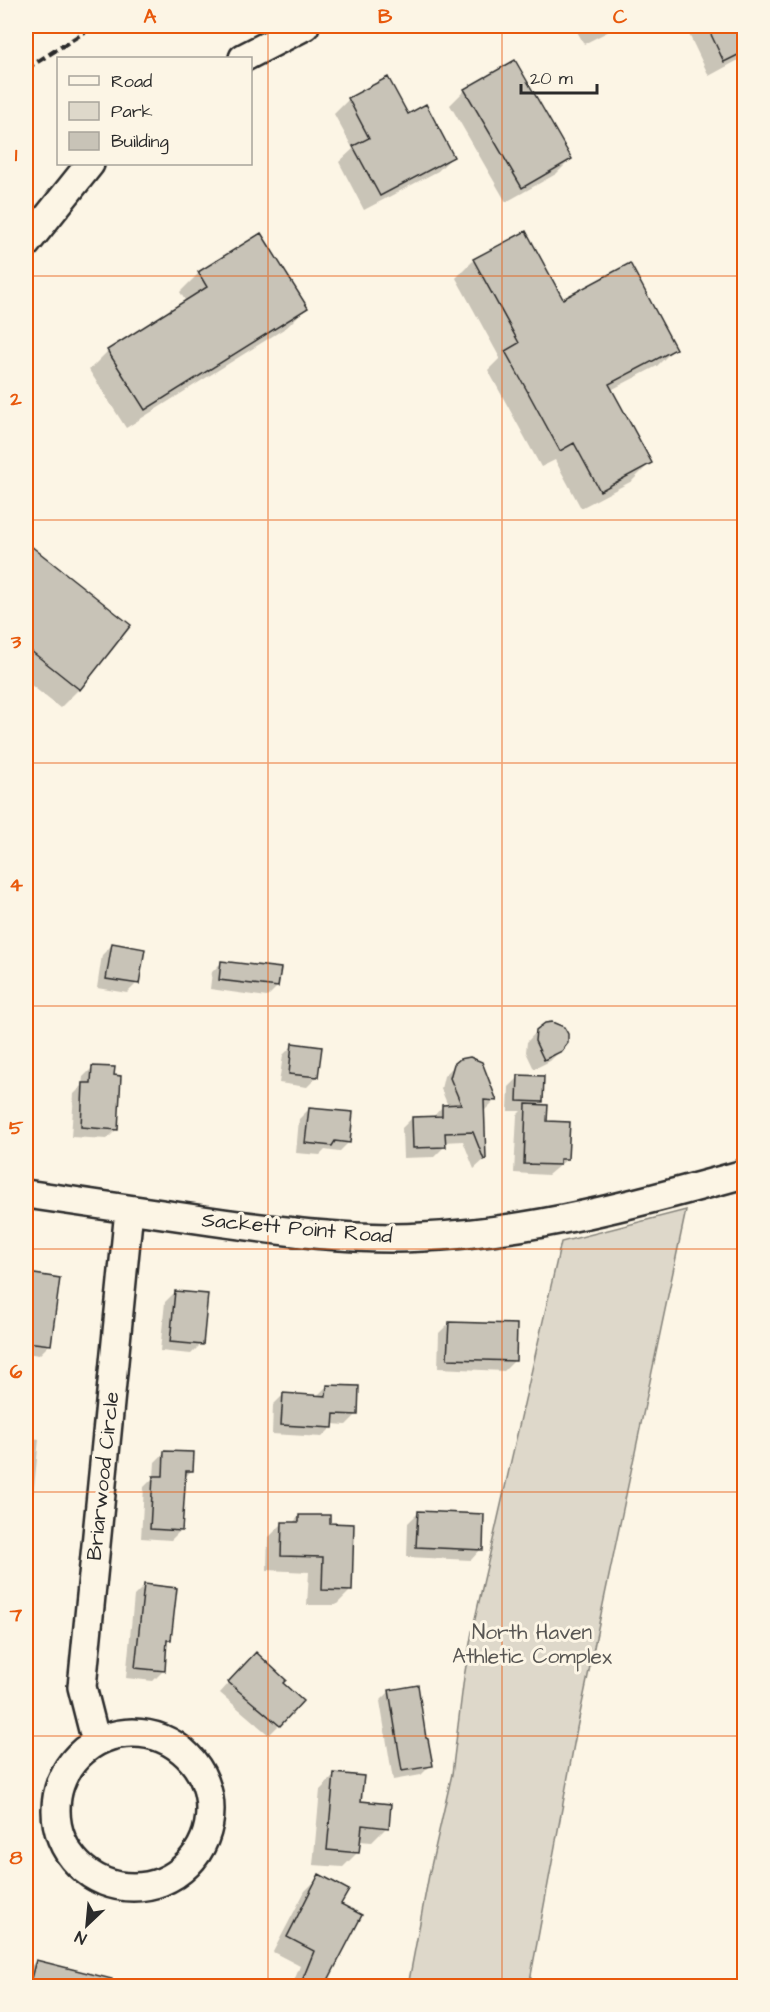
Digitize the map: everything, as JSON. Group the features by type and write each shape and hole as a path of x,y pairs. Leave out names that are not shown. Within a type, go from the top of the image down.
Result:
{"street":[{"path":"245,57 305,26"},
{"path":"26,244 89,165"},
{"name":"Sackett Point Road","path":"26,1194 290,1232 369,1238 424,1237 542,1224 677,1193 744,1174"},
{"name":"Briarwood Circle","path":"96,1742 82,1687 129,1210"},
{"path":"118,1734 145,1734 170,1742 191,1758 205,1781 211,1807 207,1833 195,1857 176,1875 153,1885 129,1887 105,1882 83,1869 67,1851 58,1828 56,1804 62,1780 75,1759 96,1742 118,1734"}],"green space":[{"name":"North Haven Athletic Complex","path":"686,1210 577,1728 529,1986 408,1986 429,1875 452,1774 472,1632 561,1242"}],"building":[{"path":"707,26 744,26 744,52 724,62"},
{"path":"515,60 572,159 522,188 464,89"},
{"path":"388,77 408,114 426,104 454,157 380,196 353,146 369,138 348,98"},
{"path":"526,231 563,299 630,263 676,349 609,384 652,463 600,491 574,443 560,451 505,351 519,343 473,259"},
{"path":"261,233 308,308 145,410 107,350 207,287 198,272"},
{"path":"26,542 131,625 80,690 26,647"},
{"path":"112,943 145,949 139,984 106,979"},
{"path":"221,961 281,968 278,987 219,980"},
{"path":"552,1022 564,1027 568,1034 568,1043 562,1051 544,1060 535,1041 536,1030 545,1023"},
{"path":"292,1043 322,1047 318,1077 289,1074"},
{"path":"470,1057 482,1062 497,1101 484,1100 486,1159 484,1160 473,1132 445,1133 446,1147 413,1148 412,1117 442,1116 442,1105 461,1104 450,1078 454,1064 460,1059"},
{"path":"92,1066 115,1067 114,1075 121,1076 118,1130 81,1127 83,1083 91,1083"},
{"path":"518,1075 544,1076 543,1102 517,1101"},
{"path":"526,1104 548,1105 547,1121 570,1122 568,1159 560,1159 560,1165 524,1164"},
{"path":"309,1108 353,1112 350,1143 335,1141 332,1146 305,1143"},
{"path":"28,1273 60,1278 51,1345 26,1342"},
{"path":"175,1291 208,1294 203,1345 170,1342"},
{"path":"449,1322 517,1324 516,1361 447,1359"},
{"path":"327,1385 359,1386 358,1415 334,1414 333,1428 281,1425 283,1393 326,1396"},
{"path":"164,1451 194,1452 193,1471 186,1471 182,1531 150,1529 153,1476 163,1476"},
{"path":"418,1511 484,1514 483,1550 416,1547"},
{"path":"299,1515 330,1515 330,1523 354,1524 352,1591 322,1590 323,1557 281,1556 282,1522 299,1522"},
{"path":"144,1584 177,1588 171,1640 167,1640 165,1671 135,1668"},
{"path":"256,1652 286,1680 283,1683 303,1701 280,1726 228,1682"},
{"path":"418,1685 433,1766 402,1771 389,1690"},
{"path":"334,1773 364,1776 361,1801 391,1804 389,1828 362,1825 359,1853 327,1850"},
{"path":"319,1874 349,1890 341,1904 362,1915 325,1986 300,1986 314,1951 287,1937"},
{"path":"36,1960 112,1979 111,1986 29,1986"}],"railway":[{"path":"26,69 94,26"}]}
